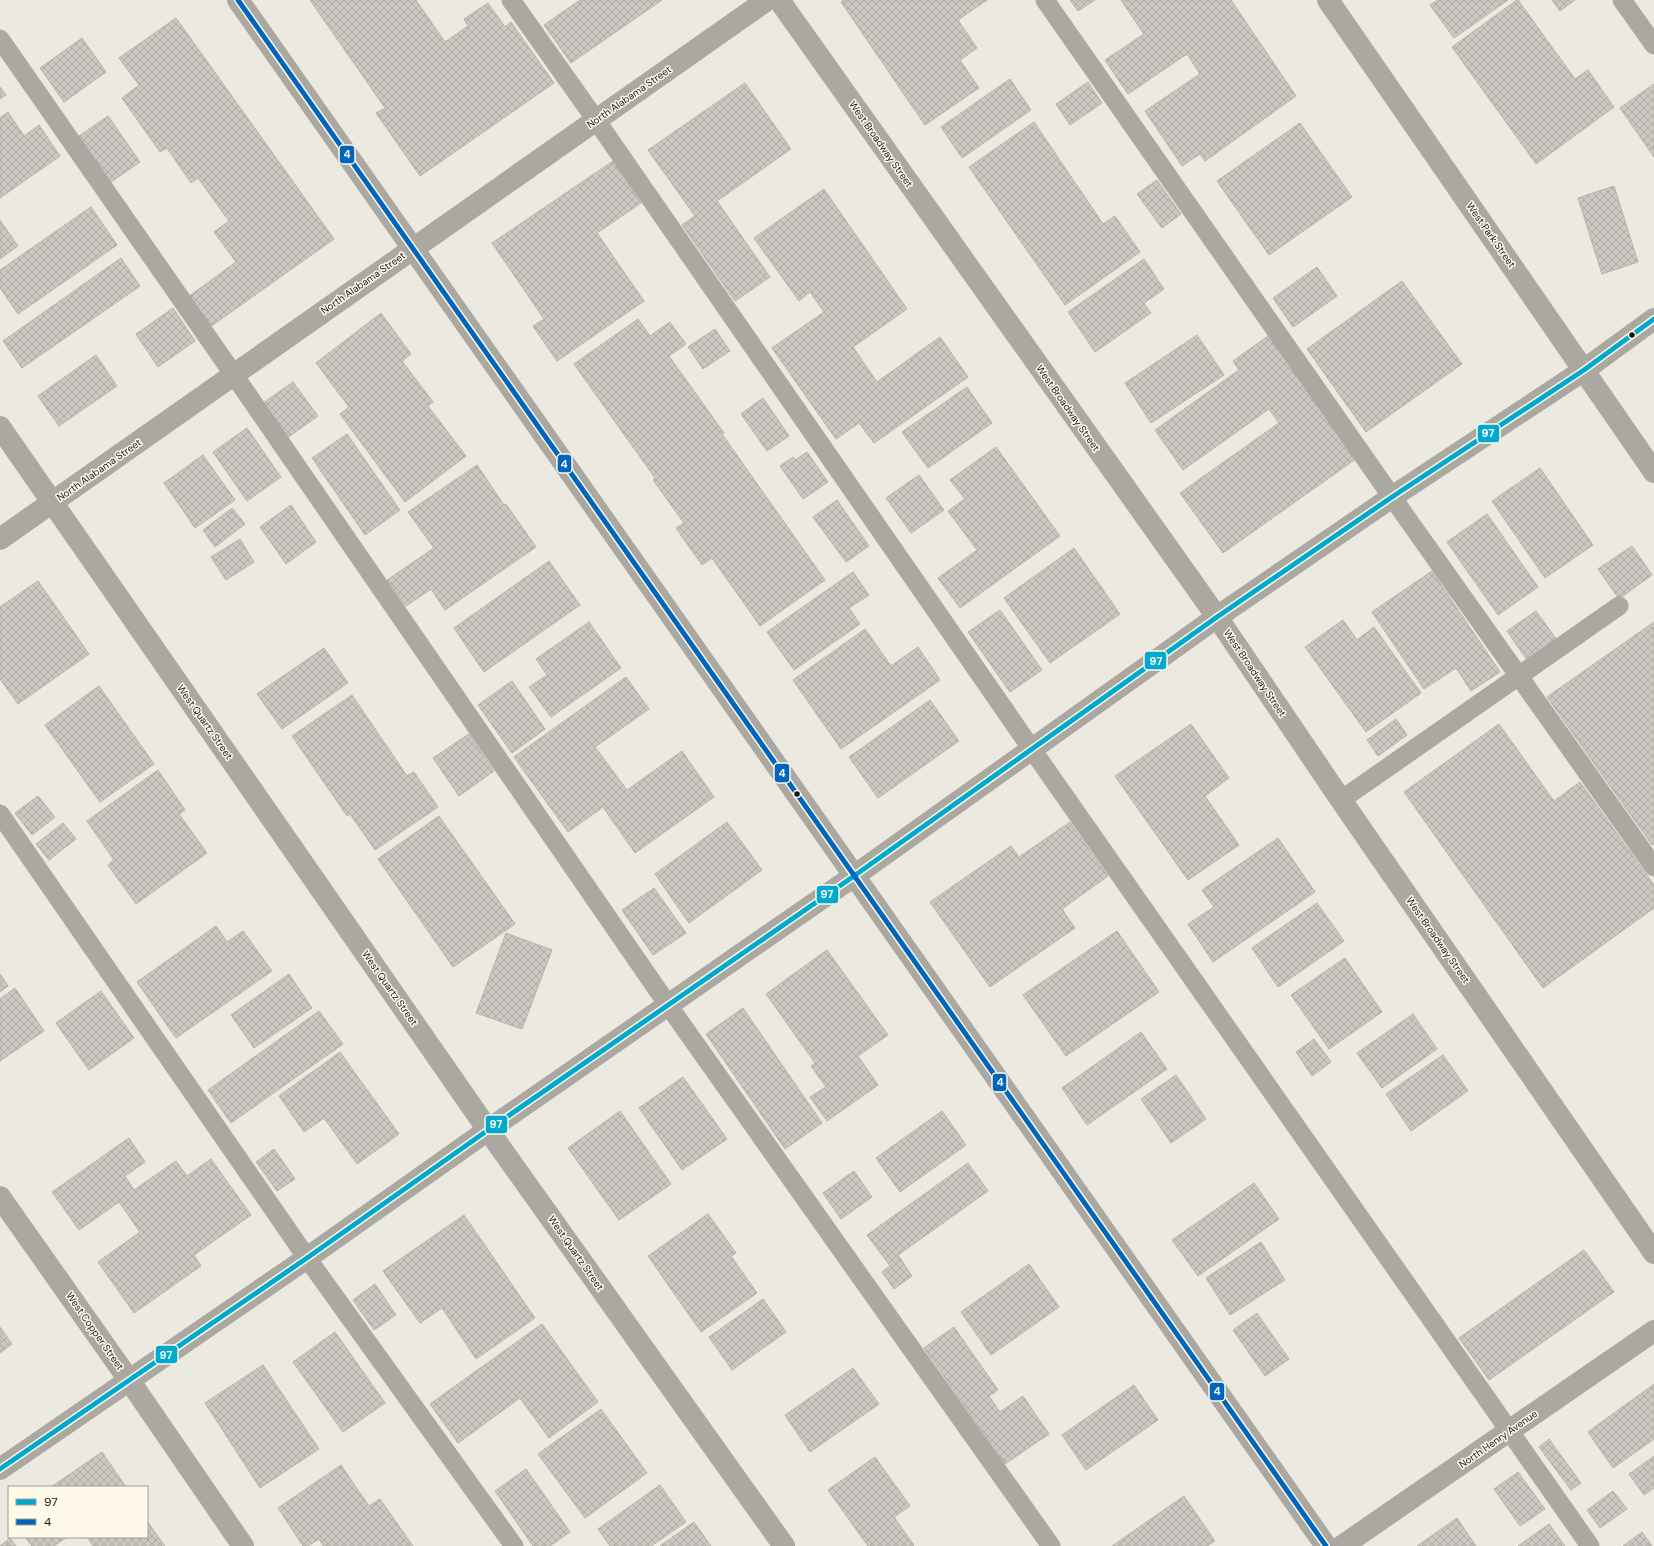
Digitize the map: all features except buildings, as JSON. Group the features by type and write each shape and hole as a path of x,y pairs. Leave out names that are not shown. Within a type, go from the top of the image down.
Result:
{"main road":[{"path":"1584,370 1654,319"}],"street":[{"path":"238,0 1326,1546"},
{"name":"North Alabama Street","path":"0,539 412,248 767,0"},
{"name":"West Broadway Street","path":"779,0 1217,617 1341,800 1654,1253"},
{"name":"West Park Street","path":"1328,0 1654,472"},
{"path":"0,1470 307,1258 488,1130 854,876 1031,748 1217,617 1392,497 1584,370"},
{"name":"West Quartz Street","path":"0,427 488,1130 784,1546"},
{"name":"West Copper Street","path":"0,1197 129,1380 243,1546"},
{"name":"North Henry Avenue","path":"1342,1546 1654,1331"}],"lane":[{"path":"511,0 596,120 1031,748 1590,1546"},
{"path":"1045,0 1392,497 1654,867"},
{"path":"1622,0 1654,46"},
{"path":"0,39 234,374 668,1005 1050,1546"},
{"path":"1341,800 1619,606"},
{"path":"0,814 307,1258 514,1546"}],"transit line":[{"name":"4","path":"238,0 1326,1546"},
{"name":"97","path":"0,1469 307,1258 488,1130 854,876 1217,617 1392,497 1584,370 1654,319"}]}
